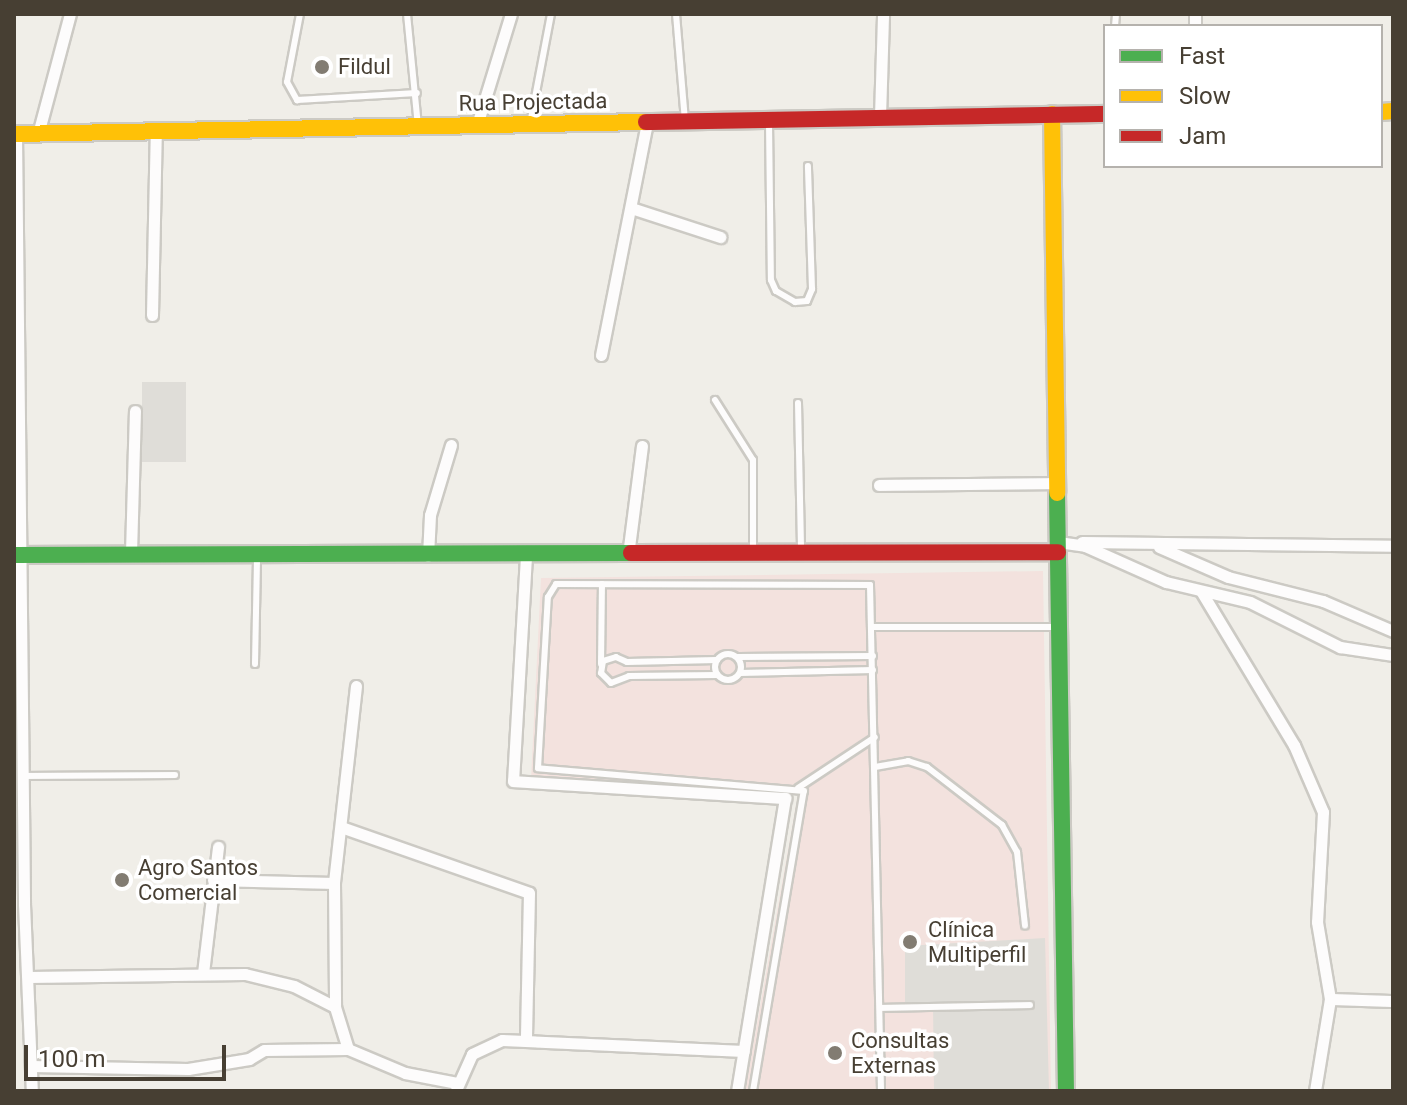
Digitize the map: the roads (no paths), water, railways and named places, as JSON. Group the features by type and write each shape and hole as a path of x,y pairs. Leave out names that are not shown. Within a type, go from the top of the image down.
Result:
{"street":[{"path":"38,134 70,14"},
{"path":"477,125 511,14"},
{"path":"880,117 883,14"},
{"path":"1052,114 1066,1091"},
{"name":"Rua Projectada","path":"15,134 156,128 1103,114"},
{"path":"601,355 647,122"},
{"path":"152,315 156,128"},
{"path":"15,134 18,648 23,776 19,904 29,977 32,1091"},
{"path":"631,208 720,237"},
{"path":"131,553 135,411"},
{"path":"428,556 430,515 451,445"},
{"path":"628,555 642,446"},
{"path":"879,485 1057,483"},
{"path":"1058,547 1139,543 1393,546"},
{"path":"1139,543 1176,552 1228,577 1305,594 1393,631"},
{"path":"18,555 257,552 526,556 1085,546 1201,591 1250,602 1340,647 1393,655"},
{"path":"526,556 513,781 785,798 737,1091"},
{"path":"1201,591 1294,745 1323,812 1317,922 1320,963 1330,999 1315,1091"},
{"path":"348,1049 335,1007 334,883 356,686"},
{"path":"341,827 529,893 526,1037"},
{"path":"203,973 218,847"},
{"path":"213,880 334,883"},
{"path":"29,977 245,974 294,986 335,1007"},
{"path":"1330,999 1393,1001"},
{"path":"31,1066 188,1069 249,1059 264,1050 348,1049 405,1073 456,1087 472,1054 487,1045 526,1037 744,1051"}],"lane":[{"path":"300,14 287,82 297,100 417,93"},
{"path":"407,14 418,126"},
{"path":"530,124 551,14"},
{"path":"676,14 685,121"},
{"path":"769,120 771,280 776,291 795,302 807,301 812,289 808,166"},
{"path":"715,400 753,460 753,552"},
{"path":"798,403 801,552"},
{"path":"255,664 257,552"},
{"path":"875,737 798,788 538,768 550,588 602,584 864,582 872,591 872,627 875,737 881,1091"},
{"path":"602,584 601,666 602,677 611,683 629,676 717,675 731,680 740,673 873,670"},
{"path":"872,627 1058,628"},
{"path":"601,666 616,657 717,660 728,653 738,657 873,656"},
{"path":"738,657 740,673"},
{"path":"717,660 717,675"},
{"path":"875,767 908,761 927,767 1002,825 1017,852 1025,926"},
{"path":"23,776 175,775"},
{"path":"753,1091 805,798 798,788"},
{"path":"880,1008 1030,1005"}],"place":[{"name":"Fildul","path":"322,67"},
{"name":"Agro Santos Comercial","path":"122,880"},
{"name":"Clínica Multiperfil","path":"910,942"},
{"name":"Consultas Externas","path":"835,1053"}]}
